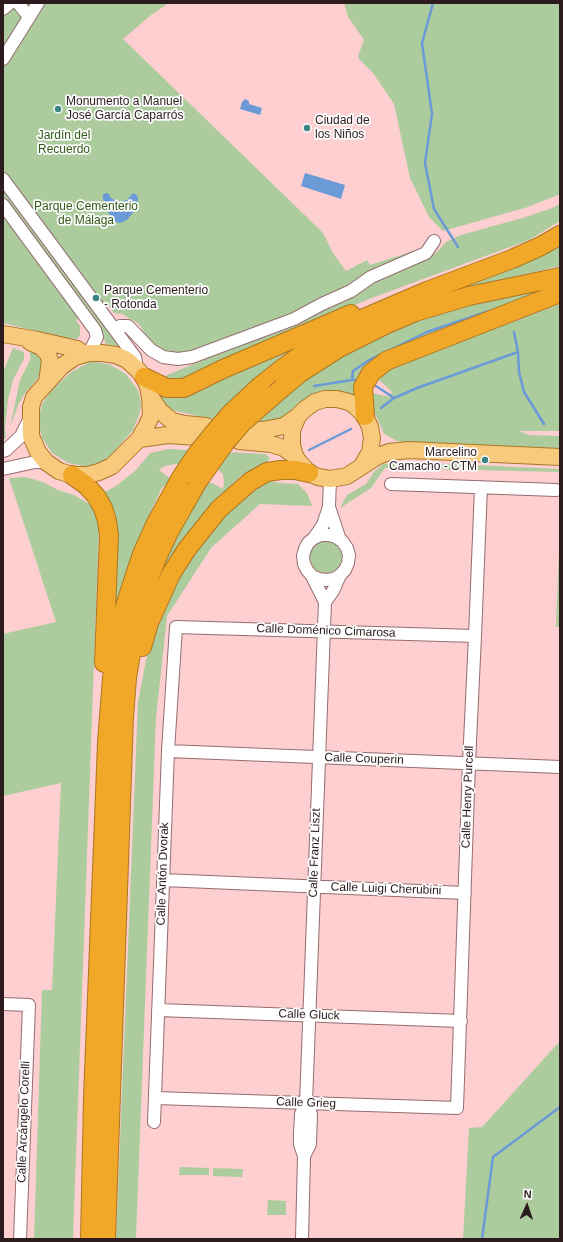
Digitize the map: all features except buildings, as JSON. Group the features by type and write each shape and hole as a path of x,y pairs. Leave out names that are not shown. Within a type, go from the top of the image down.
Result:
{"highway":[{"path":"106,1239 124,717 131,650 137,617 146,587 189,480 212,435 230,414 260,386 296,358 336,333 364,318 427,291 512,259 541,246 560,235"},
{"path":"90,1239 90,1177 93,1091 107,743 112,678 122,616 142,554 155,525 189,480 242,423 300,373 339,348 415,312 469,296 560,277"},
{"path":"141,373 167,388 184,388 322,326 399,295 427,291"},
{"path":"368,422 363,401 363,387 371,373 386,361 560,293"},
{"path":"124,717 132,699 140,654 149,624 171,574 187,549 219,509 251,481 267,472 281,470 295,470 309,473"},
{"path":"72,475 86,485 96,496 103,508 109,535 102,722 107,743"},
{"path":"84,1239 90,1177"}],"main road":[{"path":"3,334 38,340 77,349 86,353"},
{"path":"24,338 41,347 48,354 50,361 47,382"},
{"path":"139,439 202,432 186,424 172,421 160,411 150,396 141,373 127,360 116,355 102,352 86,353 75,357 62,366 47,382 34,397 31,406 31,436 38,452 46,462 59,471 72,475 87,475 99,472 115,463 139,439 150,416 150,396"},
{"path":"250,429 263,430 284,426 298,416 305,408 315,402 326,399 337,399 349,402 356,407 383,439 395,446 409,450"},
{"path":"298,416 292,430 292,446 298,462 309,473 318,477 330,479 347,476 363,464 378,456 389,452 409,450 560,457"},
{"path":"363,464 370,452 372,438 368,422"},
{"path":"239,441 271,444 284,448 295,456"}],"street":[{"path":"3,8 10,3"},
{"path":"18,3 29,17"},
{"path":"3,59 38,3"},
{"path":"3,179 135,357 141,373"},
{"path":"3,205 95,330 97,337 86,353"},
{"path":"115,330 120,326 128,326 151,350 163,357 178,359 192,357 294,319 351,291 370,277 426,252 434,241"},
{"path":"3,451 21,436 30,417"},
{"path":"3,469 35,462 46,462"},
{"name":"Calle Franz Liszt","path":"302,1239 304,1156 310,1144 311,1114 306,1103 325,602 304,564 303,556 308,543 314,538 322,525 329,507 330,479"},
{"path":"391,484 556,490"},
{"name":"Calle Henry Purcell","path":"457,1108 480,487"},
{"name":"Calle Franz Liszt","path":"325,602 333,591 340,575 345,570 349,555 347,548 340,540 329,507"},
{"path":"314,538 321,535 329,535 340,540"},
{"path":"312,576 325,580 334,579 340,575"},
{"name":"Calle Doménico Cimarosa","path":"176,627 475,636"},
{"name":"Calle Antón Dvorak","path":"154,1122 168,751 176,627"},
{"name":"Calle Couperin","path":"168,751 560,766"},
{"name":"Calle Luigi Cherubini","path":"163,880 466,893"},
{"name":"Calle Arcángelo Corelli","path":"3,1004 28,1005 20,1239"},
{"name":"Calle Gluck","path":"158,1010 461,1021"},
{"name":"Calle Grieg","path":"156,1098 457,1108"}],"green space":[{"path":"3,3 169,3 151,15 123,39 323,233 333,253 346,271 367,260 370,265 422,248 415,253 374,269 346,287 283,318 185,354 170,355 159,349 146,336 139,324 122,314 114,313 105,301 94,309 122,347 106,344 102,334 87,313 76,320 80,326 80,335 77,339 64,338 3,323"},
{"path":"344,3 560,3 560,194 528,207 443,231 429,217 410,178 394,104 373,73 359,59 358,56 364,40 348,17"},
{"path":"560,204 560,221 529,240 369,299 180,381 160,378 345,301 380,278 437,252 446,242 461,235 522,218 550,209"},
{"path":"560,243 560,266 466,288 403,309"},
{"path":"543,289 546,292 397,352 357,396 332,390 318,393 306,398 280,420 263,424 208,418 175,411 164,404 157,390 300,346 279,358 236,396 291,389 327,365 376,338 405,325 445,312 494,299"},
{"path":"560,304 560,431 519,431 529,435 560,436 560,449 403,442 397,441 384,434 370,402 369,392 389,397 392,392 376,377 386,370"},
{"path":"13,348 24,352 24,359 13,380 8,400 5,428 6,437 3,441 3,372"},
{"path":"30,351 41,354 44,371 25,393 19,403 10,427 20,380 30,360"},
{"path":"90,362 111,365 126,374 137,389 141,406 133,430 110,456 100,463 92,466 84,466 68,463 52,453 42,438 38,420 42,404 51,391 71,372"},
{"path":"168,449 265,454 270,458 265,466 242,475 226,490 195,527 163,578 158,579 180,526 207,482 223,489 224,483 223,475 218,469 176,464 165,466 159,470 171,479 161,489 142,532 125,575 112,622 101,494 116,486 136,470 150,453"},
{"path":"407,462 560,469 560,472 385,468 371,488 340,508 347,495 366,484 374,472 383,464"},
{"path":"26,477 43,482 58,490 74,495 96,508 99,526 73,1239 34,1239 42,990 52,990 61,783 3,796 3,634 56,622 9,478"},
{"path":"267,480 280,483 298,484 307,493 312,506 260,504 211,548 167,616 156,718 136,1239 116,1239 138,702 146,660 159,615 173,583 217,519"},
{"path":"560,522 560,627 556,627"},
{"path":"329,541 335,543 340,548 342,557 340,566 335,571 323,573 317,571 312,566 310,554 312,548 317,543"},
{"path":"560,1041 560,1239 463,1239 469,1128 482,1127"},
{"path":"180,1167 209,1168 209,1175 179,1175"},
{"path":"213,1168 243,1169 242,1177 213,1176"},
{"path":"268,1200 286,1201 286,1215 267,1215"}],"water":[{"path":"245,99 249,101 249,104 262,108 260,115 240,109 242,102"},
{"path":"305,173 345,185 341,199 301,186"},
{"path":"107,193 111,198 120,202 127,200 133,193 137,195 138,199 135,210 127,220 120,223 113,221 103,199 103,194"}],"waterway":[{"path":"433,3 422,43 432,114 425,163 434,209 458,247"},
{"path":"390,350 427,332 489,311"},
{"path":"514,332 518,352 519,372 524,392 544,424"},
{"path":"381,408 394,398 417,388 518,352"},
{"path":"352,380 353,371 381,354"},
{"path":"314,386 359,380"},
{"path":"376,386 394,398"},
{"path":"309,450 351,429"},
{"path":"482,1239 493,1157 560,1107"}],"place":[{"name":"Monumento a Manuel José García Caparrós","path":"58,109"},
{"name":"Ciudad de los Niños","path":"307,128"},
{"name":"Parque Cementerio - Rotonda","path":"96,298"},
{"name":"Marcelino Camacho - CTM","path":"485,460"}],"park label":[{"name":"Jardín del Recuerdo","path":"64,143"},
{"name":"Parque Cementerio de Málaga","path":"86,214"}]}
